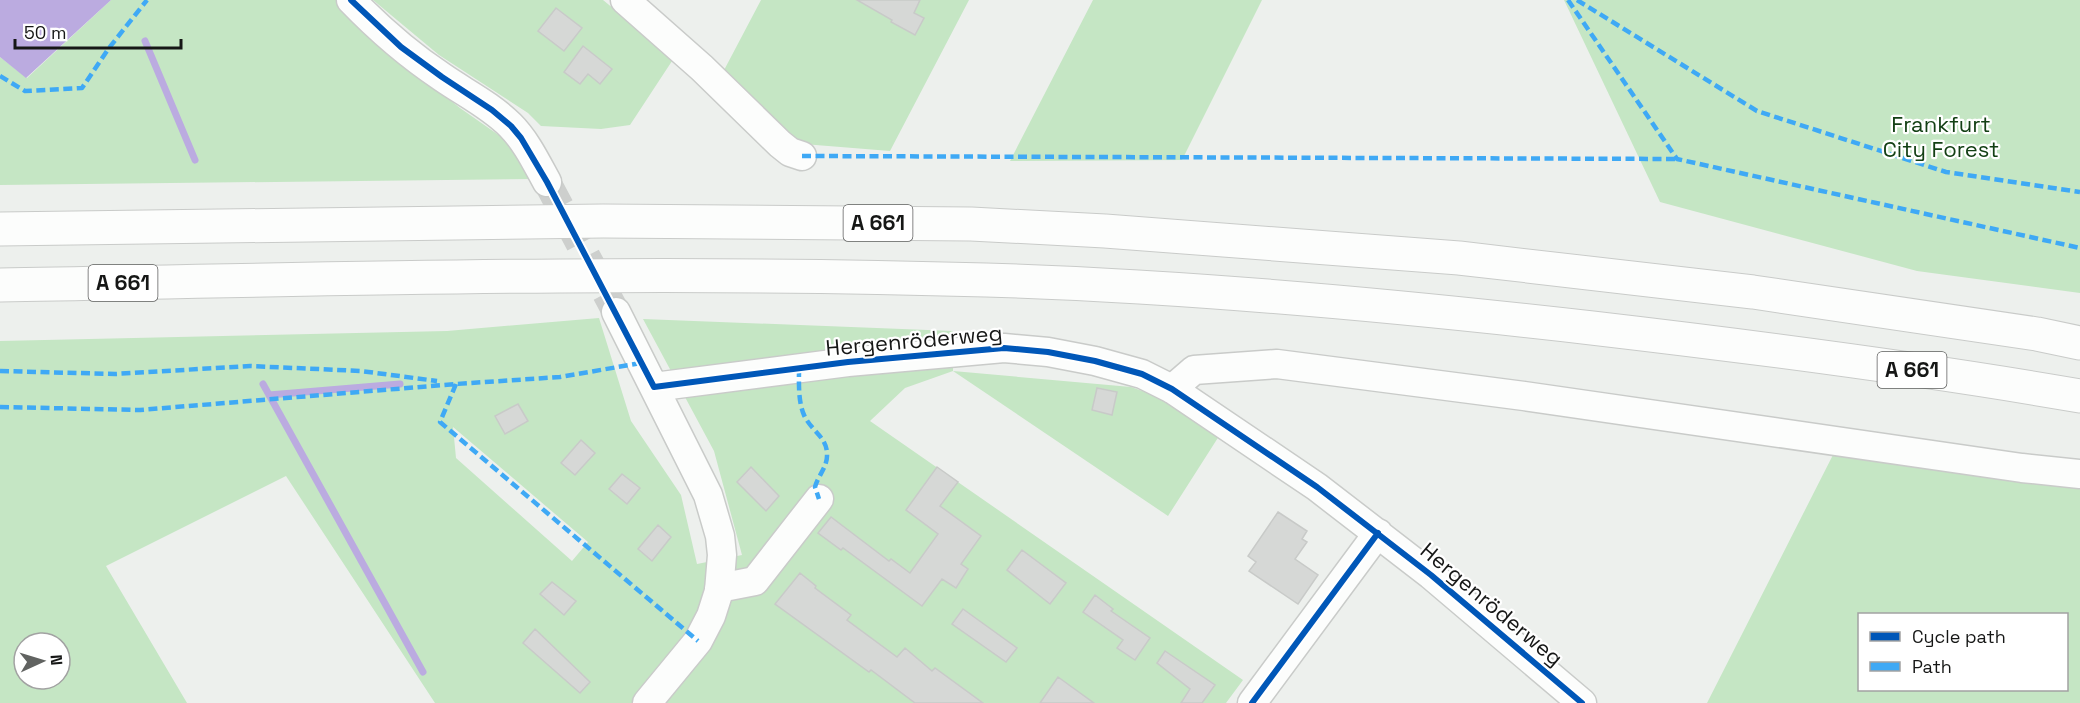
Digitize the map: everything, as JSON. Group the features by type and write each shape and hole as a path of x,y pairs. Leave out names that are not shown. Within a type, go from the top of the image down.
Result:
{"highway":[{"name":"A 661","path":"0,229 614,221 971,224 1105,231 1459,258 1753,292 2037,334 2080,343"},
{"name":"A 661","path":"0,285 599,274 974,280 1111,286 1450,312 1744,346 2080,396"}],"street":[{"path":"351,0 401,47 502,117 521,138 547,182"},
{"path":"625,0 702,68 780,144 790,152 802,156"},
{"path":"616,312 708,495 715,513 722,555 719,588 711,616 698,641 647,703"},
{"name":"Hergenröderweg","path":"654,387 848,362 1004,348 1048,352 1095,361 1142,374 1172,389 1317,488 1377,533 1582,703"},
{"path":"1172,389 1194,370 1277,364 1524,396 2022,468 2080,474"},
{"path":"719,588 755,581 819,499"},
{"path":"1252,703 1377,533"}],"green space":[{"path":"111,0 337,0 369,35 460,108 510,143 532,179 0,185 0,57 27,78"},
{"path":"373,0 603,0 674,58 630,125 601,129 541,126 528,113 439,55"},
{"path":"761,0 969,0 890,151 791,143 722,74"},
{"path":"1093,0 1262,0 1182,160 1010,161"},
{"name":"Frankfurt City Forest","path":"1564,0 2080,0 2080,293 1917,271 1660,202"},
{"path":"599,318 631,421 681,495 697,564 742,555 714,451 643,319 953,331 953,371 905,388 870,421 1243,680 1226,703 435,703 286,476 106,566 187,703 0,703 0,341 447,331","holes":["453,427 588,542 572,561 456,458"]},
{"path":"953,371 1131,387 1182,405 1221,433 1168,516"},
{"path":"1837,447 2080,483 2080,703 1707,703"}],"shaded area":[{"path":"0,0 111,0 26,78 0,57"}],"building":[{"path":"857,0 920,0 914,13 924,18 915,35"},
{"path":"556,8 582,28 564,51 538,31"},
{"path":"583,46 612,69 600,84 588,74 580,84 564,72"},
{"path":"1097,388 1117,392 1112,415 1092,410"},
{"path":"518,404 528,421 505,434 495,416"},
{"path":"581,440 595,453 575,475 561,463"},
{"path":"751,467 779,496 766,511 737,482"},
{"path":"937,467 958,482 940,506 981,536 961,564 968,569 956,588 942,579 922,606 843,548 841,550 818,533 831,517 889,561 891,559 910,573 938,534 906,510"},
{"path":"622,474 640,488 627,504 609,489"},
{"path":"1278,512 1307,531 1302,539 1307,542 1295,559 1318,575 1298,604 1249,571 1256,562 1248,556"},
{"path":"658,525 671,537 652,561 638,549"},
{"path":"1022,550 1066,583 1050,604 1007,570"},
{"path":"800,573 816,586 815,588 851,615 847,620 897,657 905,648 932,671 935,668 983,703 915,703 871,670 869,672 775,604"},
{"path":"552,582 576,601 564,615 540,594"},
{"path":"1095,595 1113,609 1111,611 1150,638 1135,660 1117,648 1123,640 1083,612"},
{"path":"963,609 1017,648 1006,662 952,624"},
{"path":"535,629 590,682 580,693 523,643"},
{"path":"1165,651 1215,685 1202,703 1181,703 1190,689 1157,663"},
{"path":"1058,677 1094,703 1040,703"}],"waterway":[{"path":"145,41 195,160"},
{"path":"263,384 423,672"},
{"path":"269,395 400,384"}],"tunnel":[{"path":"547,182 616,312"}],"marked path":[{"path":"0,76 25,91 82,88 109,48 147,0"},
{"path":"1568,0 1677,159 2080,248"},
{"path":"1577,0 1757,111 1946,172 2080,192"},
{"path":"802,156 1677,159"},
{"path":"0,407 140,410 560,377 641,363"},
{"path":"0,371 115,374 250,366 361,371 437,381"},
{"path":"799,368 802,410 827,449 826,464 815,487 819,499"},
{"path":"456,384 440,422 698,641"}],"cycle path":[{"path":"351,0 401,47 492,110 521,138 547,182 654,387 848,362 1004,348 1048,352 1095,361 1142,374 1172,389 1317,487 1431,575 1582,703"},
{"path":"1252,703 1378,533"}]}
